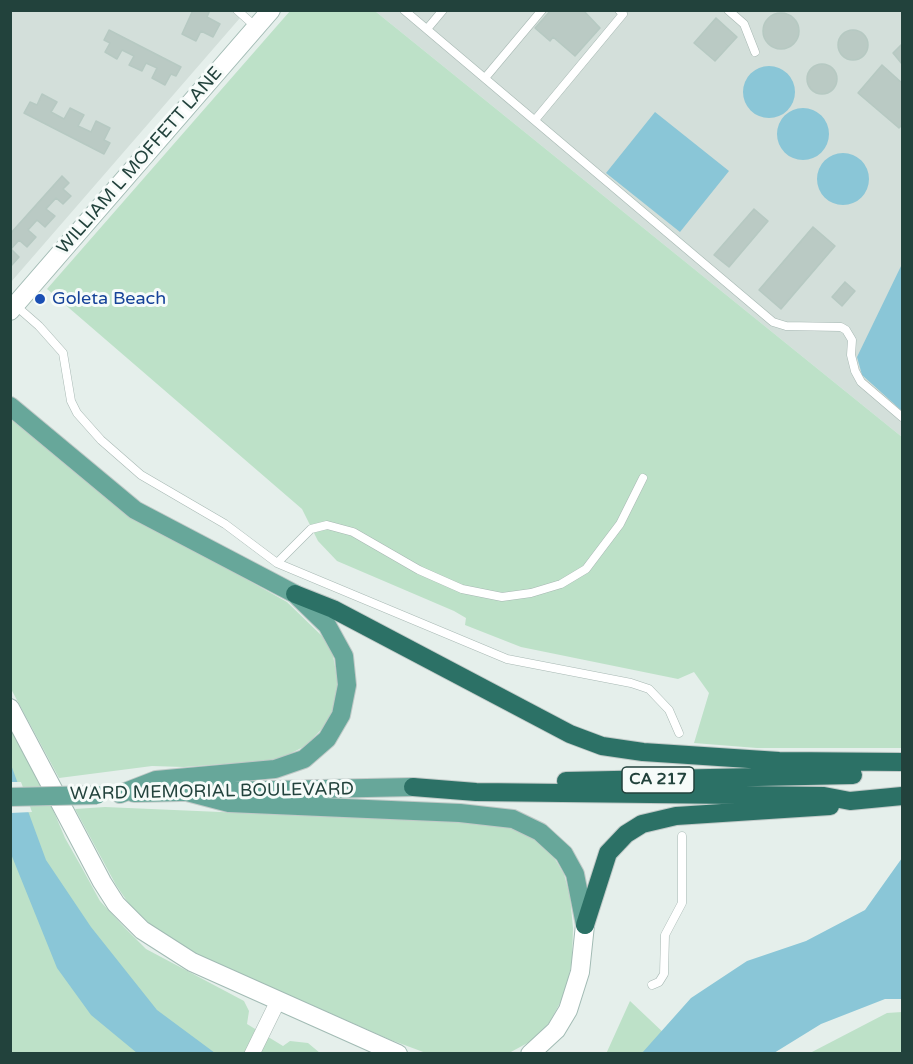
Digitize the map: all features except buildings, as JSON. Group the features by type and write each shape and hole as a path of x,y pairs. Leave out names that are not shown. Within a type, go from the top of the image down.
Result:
{"highway":[{"path":"295,594 333,609 570,734 602,746 779,761 903,762"},
{"name":"WARD MEMORIAL BOULEVARD","path":"412,787 470,782 798,778 903,770"},
{"name":"WARD MEMORIAL BOULEVARD","path":"412,787 476,792 824,796 850,801 903,796"},
{"path":"585,925 608,853 626,834 642,824 676,816 825,808 850,801"}],"main road":[{"path":"10,406 135,510 295,594 327,625 344,657 347,676 346,698 338,723 327,739 304,759 286,767 156,780 120,794"},
{"name":"WARD MEMORIAL BOULEVARD","path":"10,797 412,787"},
{"path":"187,792 229,803 460,813 513,819 540,832 564,854 575,874 585,925"}],"street":[{"name":"WILLIAM L MOFFETT LANE","path":"13,308 271,10"},
{"path":"10,708 102,882 116,904 162,945 192,962 398,1053"},
{"path":"530,1053 556,1030 568,1010 580,972 585,925"},
{"path":"252,1053 278,1001"}],"lane":[{"path":"237,10 256,27"},
{"path":"405,10 773,322 786,326 841,327 846,330 852,340 851,355 855,371 861,382 903,417"},
{"path":"427,29 443,10"},
{"path":"485,78 542,10"},
{"path":"535,120 623,14 619,10"},
{"path":"728,10 744,24 755,52"},
{"path":"13,308 39,326 63,354 71,401 77,412 101,440 141,475 225,524 277,563 507,659 631,683 649,689 669,710 679,733"},
{"path":"277,563 311,529 319,525 333,526 353,532 419,570 462,590 502,597 531,593 561,584 586,569 620,524 643,478"},
{"path":"652,985 658,982 664,974 665,935 682,903 682,836"}],"shaded area":[{"path":"11,11 246,11 11,282"},
{"path":"375,11 902,11 902,437"}],"green space":[{"path":"290,11 375,11 902,437 902,748 757,748 694,743 709,693 694,672 678,679 521,647 465,625 466,618 454,611 337,561 318,541 302,509 47,289"},
{"path":"10,418 116,506 287,602 322,636 332,650 338,683 335,703 328,722 307,745 278,760 184,767 152,766 59,778 11,689"},
{"path":"10,726 40,779 65,838 100,901 125,928 146,949 244,1001 249,1011 247,1024 283,1046 290,1041 308,1043 320,1053 11,1053"},
{"path":"105,807 474,823 505,826 531,835 552,854 564,874 570,896 573,928 572,960 566,992 549,1023 533,1040 509,1053 426,1053 391,1040 193,953 160,934 129,904 116,885 75,809"},
{"path":"630,1001 685,1053 606,1054"},
{"path":"902,1012 902,1053 810,1053 887,1013"}],"water":[{"path":"769,66 779,68 787,74 793,82 795,92 793,102 787,110 779,116 769,118 759,116 751,110 745,102 743,92 745,82 751,74 759,68"},
{"path":"803,108 813,110 821,116 827,124 829,134 827,144 821,152 813,158 803,160 793,158 785,152 779,144 777,134 779,124 785,116 793,110"},
{"path":"655,112 729,171 680,232 606,173"},
{"path":"843,153 853,155 861,161 867,169 869,179 867,189 861,197 853,203 843,205 833,203 825,197 819,189 817,179 819,169 825,161 833,155"},
{"path":"902,264 902,411 862,375 857,357"},
{"path":"10,762 46,860 91,927 157,1010 215,1053 137,1053 91,1015 57,968 11,854"},
{"path":"902,858 902,999 885,999 821,1024 774,1053 642,1053 691,998 747,961 806,941 865,910"}],"pier":[{"path":"11,782 21,782 32,812 10,813"}],"place":[{"name":"Goleta Beach","path":"40,299"}]}
